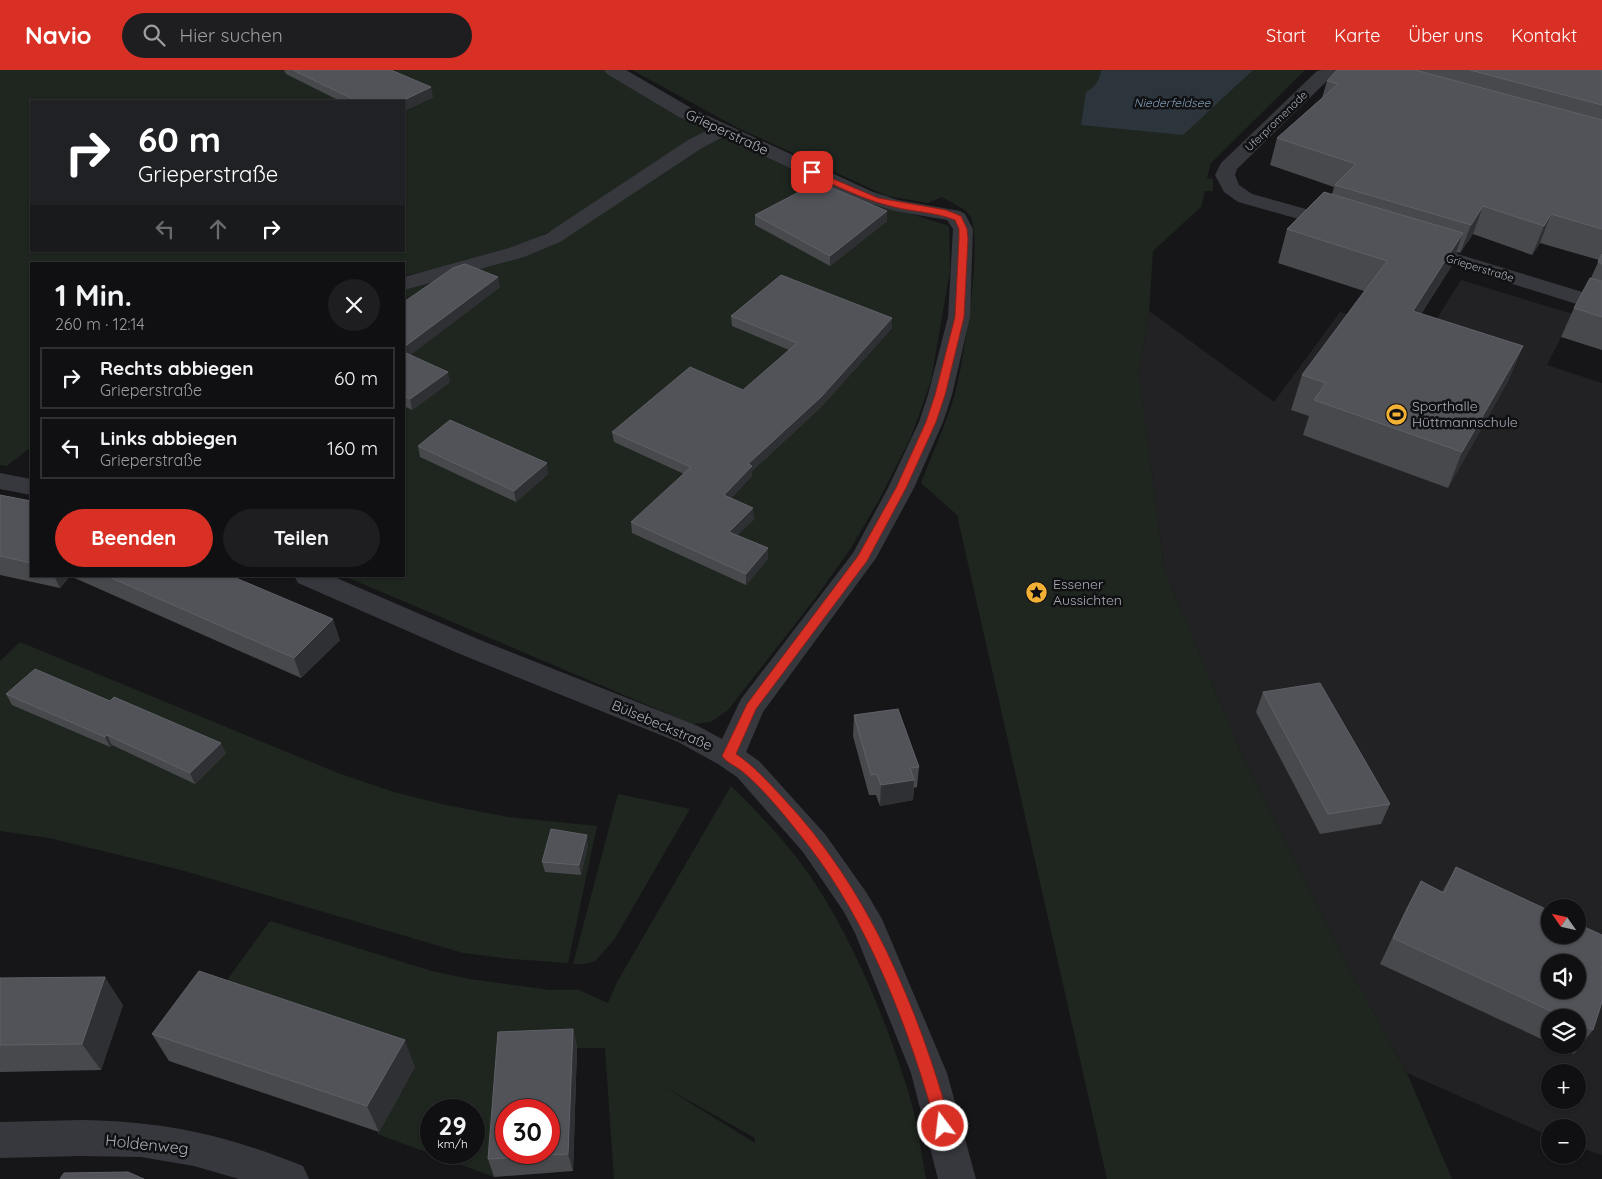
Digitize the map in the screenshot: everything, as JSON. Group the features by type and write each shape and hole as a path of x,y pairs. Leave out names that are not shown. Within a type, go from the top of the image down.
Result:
{"street":[{"name":"Grieperstraße","path":"613,70 656,97 722,130 866,196 895,205 946,213 958,218 963,229 959,317 942,388 931,422 901,488 863,558 752,707 729,756"},
{"name":"Uferpromenade","path":"1353,228 1245,198 1231,188 1225,174 1228,167 1324,75 1332,72 1347,74 1384,84"},
{"path":"405,284 441,272 510,255 532,248 553,238 695,144 722,130"},
{"name":"Grieperstraße","path":"1399,243 1602,305"},
{"path":"0,481 30,488"},
{"name":"Bülsebeckstraße","path":"310,577 462,643 688,734 729,756 748,769 767,788 814,843 855,902 870,929 929,1073 957,1179"},
{"name":"Holdenweg","path":"0,1140 96,1139 161,1142 216,1153 249,1172 290,1179"}],"shaded area":[{"path":"0,70 607,70 706,128 704,132 556,228 511,251 405,276 405,262 30,262 30,448 7,466 0,465"},
{"path":"632,70 1305,70 1211,163 1207,178 1213,179 1213,191 1205,191 1201,207 1153,251 1149,311 1139,372 1164,569 1241,752 1347,964 1407,1073 1452,1179 1107,1179 957,515 921,483 943,428 959,379 974,274 974,229 970,216 961,208 942,197 928,203 887,196 738,128"},
{"path":"719,138 740,142 908,213 949,226 950,270 931,381 911,437 879,500 851,548 817,596 728,710 711,722 692,724 346,577 405,577 405,287 434,276 508,258 691,150"},
{"path":"1461,280 1573,314 1547,365 1602,383 1602,1155 1586,1150 1586,1119 1541,1119 1541,1132 1407,1073 1347,964 1241,752 1164,569 1139,372 1149,311 1274,402 1340,312 1424,339"},
{"path":"20,642 338,773 394,792 446,805 508,817 597,826 568,963 463,953 181,870 49,838 0,831 0,661"},
{"path":"731,786 772,828 797,858 819,889 853,951 884,1021 909,1094 919,1136 926,1179 614,1179 605,1048 504,1051 500,1099 495,1099 494,1177 459,1164 485,1164 485,1099 420,1099 420,1150 377,1134 415,1068 214,998 270,921 432,971 470,979 550,990 579,990 608,1003 617,982","holes":["663,1086 755,1138 755,1143"]},
{"path":"618,794 690,809 614,940 595,961 585,964 573,964"}],"water":[{"name":"Niederfeldsee","path":"1101,70 1253,70 1183,135 1081,125 1086,92 1096,83 1100,77"}],"building":[{"path":"293,70 391,70 431,87 404,100 355,100"},
{"path":"1337,70 1415,70 1602,120 1602,229 1551,214 1544,226 1483,206 1471,225 1335,185 1356,164 1277,138 1338,84 1327,81"},
{"path":"1470,70 1602,70 1602,105"},
{"path":"818,182 887,211 830,256 755,215"},
{"path":"1324,192 1463,233 1413,311 1523,346 1462,452 1314,400 1326,383 1302,375 1387,261 1287,229"},
{"path":"1602,254 1602,264 1598,262"},
{"path":"465,264 498,277 405,346 405,301 453,268"},
{"path":"781,275 892,318 821,397 748,464 752,466 724,495 753,508 729,532 768,548 746,574 631,522 691,467 612,432 690,367 743,390 797,343 731,316"},
{"path":"1590,278 1602,281 1602,317 1574,308"},
{"path":"405,354 448,372 410,399 405,396"},
{"path":"450,420 547,463 514,491 418,446"},
{"path":"0,495 30,501 30,563 0,556"},
{"path":"109,577 233,577 333,619 294,658"},
{"path":"35,669 110,701 114,697 221,743 190,773 107,735 105,737 6,694"},
{"path":"1320,683 1390,804 1328,814 1263,692"},
{"path":"898,709 919,767 910,768 914,780 881,785 877,774 871,775 854,715"},
{"path":"551,829 587,835 579,865 542,862"},
{"path":"1456,867 1541,907 1541,944 1586,944 1586,928 1602,935 1602,1002 1593,1030 1586,1027 1586,1009 1547,1009 1393,938 1421,881 1444,893"},
{"path":"199,971 405,1040 367,1106 152,1034"},
{"path":"105,977 82,1044 0,1045 0,978"},
{"path":"573,1029 568,1154 560,1154 560,1099 495,1099 495,1159 488,1159 498,1032"},
{"path":"128,1172 144,1179 60,1179 64,1173"}],"place":[{"name":"Sporthalle Hüttmannschule","path":"1396,414"},
{"name":"Essener Aussichten","path":"1037,592"}],"route":[{"path":"812,172 875,200 910,208 946,213 958,218 963,229 964,239 959,317 946,374 931,422 901,488 863,558 752,707 729,756 748,769 792,816 814,843 855,902 884,960 929,1073 943,1126"}]}
